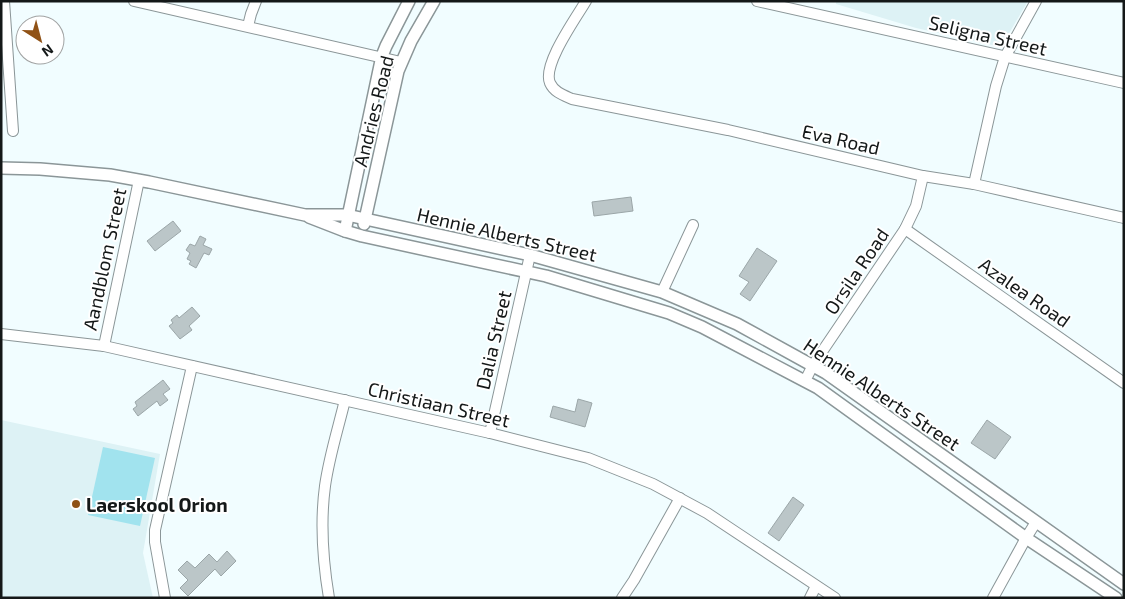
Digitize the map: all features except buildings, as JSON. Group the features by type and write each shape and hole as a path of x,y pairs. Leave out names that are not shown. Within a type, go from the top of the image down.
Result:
{"street":[{"path":"4,1 13,131"},
{"path":"134,1 382,56 401,62"},
{"path":"248,26 256,1"},
{"name":"Andries Road","path":"345,231 382,56 409,1"},
{"name":"Andries Road","path":"362,236 401,62 434,1"},
{"name":"Eva Road","path":"586,1 553,58 549,70 549,81 553,88 572,99 728,130 923,176 974,184 1124,218"},
{"name":"Seligna Street","path":"756,1 1124,83"},
{"path":"974,184 996,86 1005,57 1036,1"},
{"name":"Hennie Alberts Street","path":"1,168 77,172 139,180 305,215 362,236 526,271 669,313 702,327 818,388 1026,538 1116,598"},
{"name":"Orsila Road","path":"805,381 813,365 906,229 916,206 923,176"},
{"name":"Aandblom Street","path":"104,346 139,180"},
{"name":"Hennie Alberts Street","path":"305,215 347,215 530,256 662,292 737,324 813,365 1124,584"},
{"path":"662,292 694,225"},
{"name":"Azalea Road","path":"906,229 1124,383"},
{"name":"Dalia Street","path":"490,433 530,256"},
{"name":"Christiaan Street","path":"1,334 104,346 490,433 588,458 629,474 680,498 727,525 835,598"},
{"path":"165,598 155,542 155,530 167,469 192,366"},
{"path":"329,598 324,552 323,512 331,456 345,400"},
{"path":"622,598 680,498"},
{"path":"993,598 1036,522"},
{"path":"810,598 816,586"},
{"path":"1120,598 1124,593"}],"shaded area":[{"path":"836,1 1028,1 1001,47 916,28 836,4"},
{"name":"Laerskool Orion","path":"1,420 160,454 143,553 153,598 1,598"},
{"path":"103,447 155,458 140,526 88,515"}],"place":[{"name":"Laerskool Orion","path":"76,504"}]}
